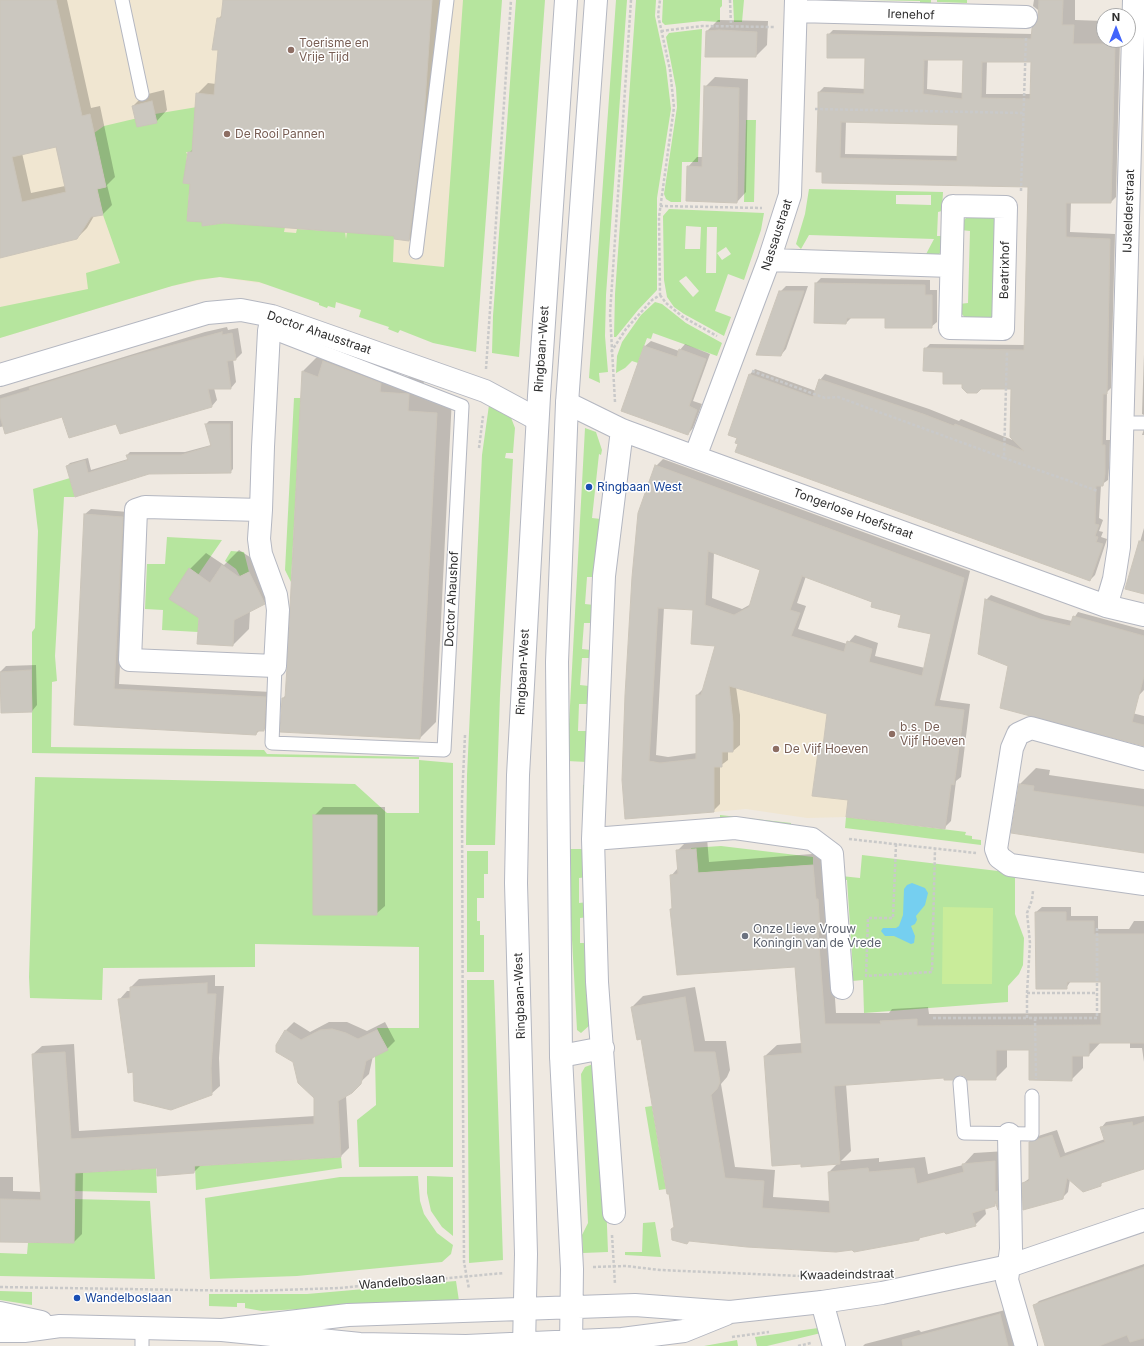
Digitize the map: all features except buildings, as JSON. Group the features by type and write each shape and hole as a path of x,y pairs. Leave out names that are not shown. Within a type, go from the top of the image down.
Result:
{"street":[{"name":"Ringbaan-West","path":"524,1345 525,1246 516,883 518,775 537,420 566,0"},
{"path":"571,1343 570,1213 561,1056 557,662 567,403 596,0"},
{"name":"IJskelderstraat","path":"1106,606 1114,580 1119,547 1121,494 1134,423 1138,143 1134,0"},
{"name":"Irenehof","path":"796,13 1026,17"},
{"name":"Nassaustraat","path":"695,457 769,260 790,195 796,13"},
{"path":"1003,329 950,328 951,266 953,206 1006,207"},
{"name":"Beatrixhof","path":"1003,329 1006,207"},
{"path":"769,260 951,266"},
{"name":"Doctor Ahausstraat","path":"0,375 207,313 241,310 271,323 485,391 537,420"},
{"name":"Doctor Ahaushof","path":"271,323 259,539 261,554 276,595 278,610 275,666"},
{"name":"Tongerlose Hoefstraat","path":"567,403 622,430 695,457 1106,606 1144,615"},
{"path":"614,1213 597,982 593,839 604,576 622,430"},
{"path":"261,510 145,507 136,510 130,660 275,666"},
{"path":"1144,759 1031,728 1018,734 1012,748 996,849 999,857 1010,865 1144,884"},
{"path":"593,839 735,828 812,839 832,854 842,988"},
{"path":"561,1056 603,1048"},
{"path":"1009,1134 1011,1250 1007,1280 1026,1346"},
{"name":"Kwaadeindstraat","path":"524,1310 635,1305 730,1312 822,1302 882,1293 1009,1266 1144,1220"},
{"path":"822,1302 834,1346"},
{"path":"0,1313 60,1326 142,1337 222,1330 348,1315 524,1310"},
{"name":"Kwaadeindstraat","path":"524,1345 622,1339 684,1331 730,1312"},
{"path":"0,1331 24,1331 60,1326"},
{"path":"222,1330 360,1344 466,1346 524,1345"}],"lane":[{"path":"122,0 142,94"},
{"path":"416,252 447,0"},
{"name":"Doctor Ahaushof","path":"271,323 462,406 444,750 272,743 275,666"},
{"path":"960,1083 964,1133 1032,1134 1032,1096"}],"path":[{"path":"479,451 485,391 492,266 511,0"},
{"path":"622,430 615,408 611,354 611,295 631,0"},
{"path":"660,0 658,15 673,90 674,107 660,206 660,295 666,303 734,354 825,398 838,397 1104,493 1121,494"},
{"path":"730,0 731,26"},
{"path":"661,31 702,26 731,26 796,13"},
{"path":"1006,207 1023,189 1026,17"},
{"path":"793,108 1024,113"},
{"path":"660,206 786,208"},
{"path":"611,354 626,328 652,300 660,295"},
{"path":"1003,329 1008,343 1004,458"},
{"name":"Wandelboslaan","path":"0,1287 252,1290 339,1288 468,1278 464,1262 463,1098 462,799 465,727"},
{"path":"824,848 837,838 975,853 996,849"},
{"path":"896,844 893,918 868,918 866,976 932,972 935,849"},
{"path":"1026,1018 1026,993 1030,943 1027,913 1032,900 1034,868"},
{"path":"933,1018 1097,1018 1097,928"},
{"path":"1026,993 1097,993"},
{"path":"1032,1096 1036,1092 1035,1018"},
{"name":"Kwaadeindstraat","path":"614,1213 613,1266 827,1277"}],"shaded area":[{"name":"De Rooi Pannen","path":"0,0 481,0 439,336 335,302 265,284 218,277 172,286 0,338"},
{"name":"De Vijf Hoeven","path":"729,686 827,714 823,746 819,746 812,796 841,799 849,797 846,817 807,818 746,809 714,812 714,767 722,767 722,752 733,752 733,722"}],"green space":[{"path":"463,0 502,0 476,352 433,343 400,330 398,333 388,329 389,327 359,317 361,310 336,302 335,308 328,306 327,308 319,305 319,303 259,282 220,277 197,280 172,286 0,338 0,307 88,289 86,273 120,263 103,215 97,189 106,187 94,133 104,126 155,114 197,107 195,153 186,152 185,182 183,183 205,185 204,195 189,194 187,221 202,221 202,226 224,223 285,227 284,232 296,233 297,229 345,232 346,239 347,232 394,236 393,262 444,267"},
{"path":"516,0 545,0 519,357 492,353 493,316"},
{"path":"616,0 627,0 606,295 605,336 608,372 599,373 600,383 589,378"},
{"path":"636,0 656,0 655,16 666,67 671,109 657,198 657,290 616,337 614,337 615,294"},
{"path":"663,0 722,0 722,6 720,8 720,22 702,21 665,25 662,22"},
{"path":"733,0 744,0 742,22 734,22"},
{"path":"870,0 931,0 931,10 920,10 920,1"},
{"path":"937,0 967,0 967,3 937,2"},
{"path":"702,29 698,162 682,162 681,202 671,202 666,199 664,194 677,107 676,88 666,37 669,33"},
{"path":"746,120 756,120 754,202 744,202"},
{"path":"809,189 943,192 942,211 938,212 937,236 946,236 941,252 938,255 924,258 934,239 809,235 801,249 796,244 805,214","holes":["896,195 931,195 931,205 896,204"]},
{"path":"669,209 764,213 761,230 744,280 728,274 715,311 731,317 724,336 684,314 674,307 667,297 664,280 663,216","holes":["686,226 701,227 700,249 685,249","707,227 717,227 716,273 706,273","726,247 731,254 722,260 717,253","686,276 699,291 693,297 679,281"]},
{"path":"969,215 992,216 995,219 992,318 967,320 961,313 959,304 968,303 970,231 961,230 963,221"},
{"path":"655,302 662,304 686,323 722,343 717,356 653,333 651,339 647,338 638,363 632,361 625,368 616,373 617,356 622,342 641,315"},
{"path":"294,398 301,398 291,582 285,570"},
{"path":"489,405 510,415 515,428 513,453 506,453 505,458 513,459 500,695 495,845 466,845 467,775 482,455"},
{"path":"585,428 596,432 602,450 601,455 599,454 592,518 601,519 596,577 587,577 585,604 594,605 593,623 584,623 582,649 591,650 591,658 582,658 580,685 589,686 588,704 579,704 578,731 587,731 587,762 567,761"},
{"path":"70,478 75,497 64,497 55,656 57,681 52,682 51,747 264,750 267,754 419,757 419,759 32,753 32,632 35,628 38,531 33,489"},
{"path":"167,537 222,540 198,575 189,568 199,618 198,632 162,630 163,610 145,609 147,564 165,564"},
{"path":"231,551 244,552 249,572 240,576 236,569 225,561"},
{"path":"419,760 453,763 453,1167 359,1167 357,1120 376,1105 375,1056 381,1038 377,1028 419,1028 419,947 255,944 255,967 103,968 102,1000 30,998 29,977 35,777 355,784 387,813 419,813"},
{"path":"583,785 586,785 588,877 579,878 579,903 588,902 589,917 580,918 580,943 590,943 591,1024 581,1033 577,1030 567,849 582,849"},
{"path":"720,815 791,823 791,826 720,818"},
{"path":"846,817 966,832 965,835 972,836 972,839 981,840 981,845 845,828"},
{"path":"721,846 813,857 813,865 693,873 691,848"},
{"path":"467,851 488,851 488,874 484,874 484,898 477,898 477,921 480,921 480,935 484,935 484,972 467,972"},
{"path":"862,855 1015,873 1015,914 1024,938 1023,965 1019,974 1008,986 1008,1002 864,1013 863,980 852,981 849,972 853,971 847,880 842,880 841,876 860,878"},
{"path":"943,907 993,908 992,984 942,984"},
{"path":"467,980 494,980 503,1260 469,1263"},
{"path":"593,1064 604,1149 608,1252 583,1253 582,1235 588,1223 581,1074 585,1067"},
{"path":"652,1106 666,1189 659,1190 645,1107"},
{"path":"341,1157 342,1168 196,1190 195,1166"},
{"path":"156,1168 157,1193 73,1191 73,1173"},
{"path":"418,1176 420,1201 424,1214 437,1233 453,1245 451,1254 442,1262 297,1276 210,1279 205,1198 340,1177"},
{"path":"427,1176 453,1177 453,1236 442,1227 431,1211 427,1193"},
{"path":"73,1199 150,1201 155,1279 0,1276 0,1253 27,1254 28,1243 74,1243 75,1201"},
{"path":"655,1222 661,1257 625,1255 625,1252 642,1252 643,1223"},
{"path":"456,1281 459,1301 262,1311 245,1308 245,1303 237,1303 237,1307 209,1306 209,1294 307,1294"},
{"path":"0,1291 32,1292 32,1305 0,1300"},
{"path":"818,1328 821,1333 767,1346 757,1346 755,1337"},
{"path":"737,1340 738,1346 704,1346"}],"water":[{"path":"912,883 925,888 928,893 925,905 916,916 917,920 915,924 911,926 915,936 914,943 911,944 894,936 885,936 881,931 883,928 896,928 899,926 903,915 904,889 907,885"}],"place":[{"name":"Toerisme en Vrije Tijd","path":"291,50"},
{"name":"De Rooi Pannen","path":"227,134"},
{"name":"Ringbaan West","path":"589,487"},
{"name":"b.s. De Vijf Hoeven","path":"892,734"},
{"name":"De Vijf Hoeven","path":"776,749"},
{"name":"Onze Lieve Vrouw Koningin van de Vrede","path":"745,936"},
{"name":"Wandelboslaan","path":"77,1298"}]}
